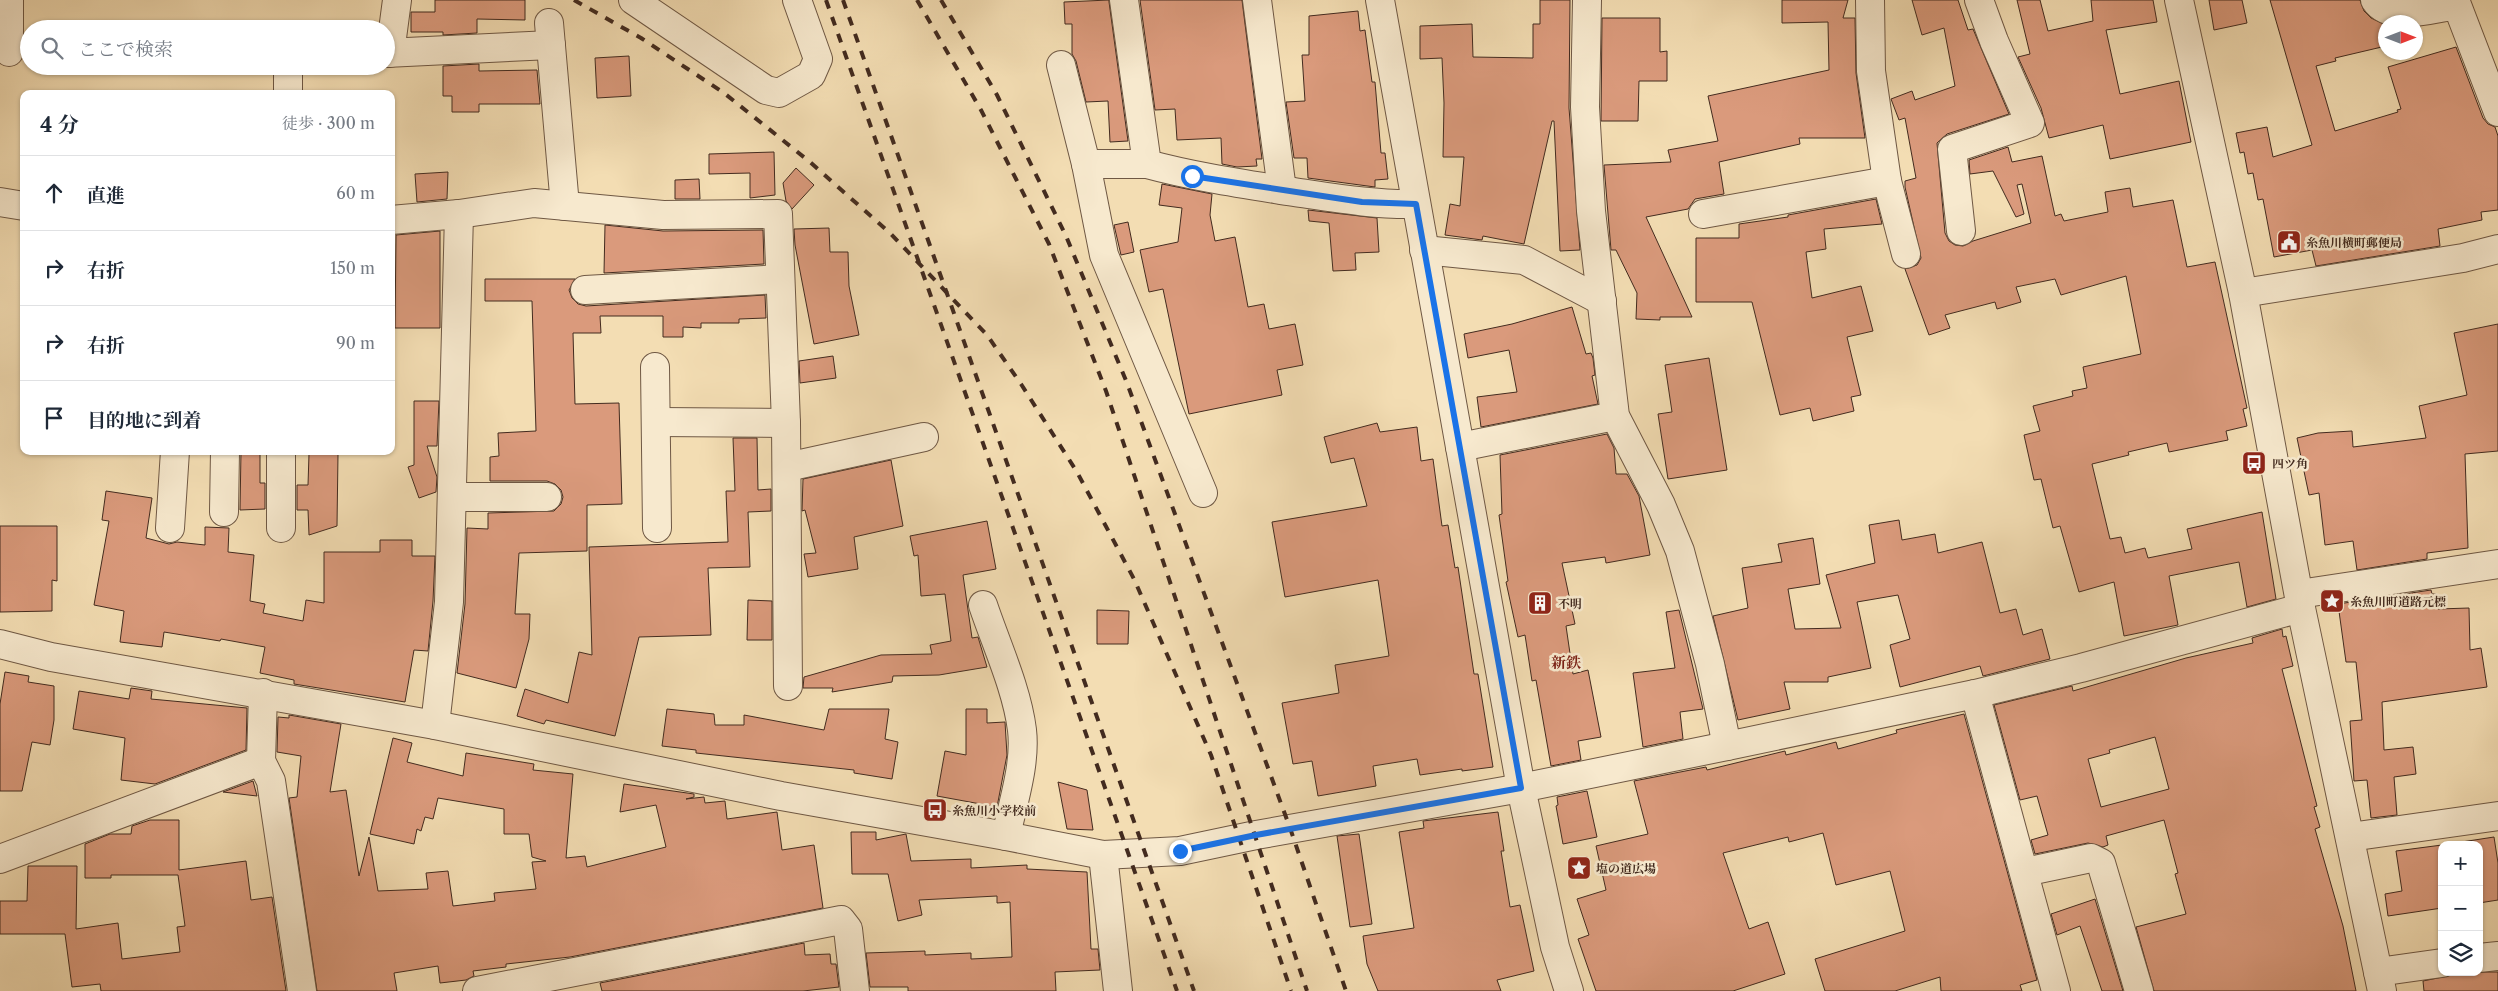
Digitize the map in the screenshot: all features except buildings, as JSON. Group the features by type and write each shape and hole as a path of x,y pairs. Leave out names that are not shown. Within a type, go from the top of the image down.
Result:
{"street":[{"path":"8,0 12,52"},
{"path":"394,20 397,0"},
{"path":"633,0 766,90 779,93 811,75 818,59 797,0"},
{"path":"1124,0 1147,164"},
{"path":"1257,0 1282,190"},
{"path":"1380,0 1521,788 1555,947 1567,990"},
{"path":"1587,0 1584,107 1592,211 1615,416 1661,505 1680,551 1706,647 1727,746"},
{"path":"1870,0 1871,71 1887,181 1906,254"},
{"path":"1961,231 1952,149 2030,123 1994,41 1979,0"},
{"path":"2179,0 2243,294 2300,601 2380,982 2438,964"},
{"path":"2375,0 2379,6 2388,11 2409,12 2455,3 2498,112"},
{"path":"395,52 550,34 565,206"},
{"path":"1061,65 1086,164 1104,255 1203,493"},
{"path":"288,75 288,90"},
{"path":"1086,164 1147,164 1192,176 1362,202 1416,204"},
{"path":"1703,214 1887,181"},
{"path":"0,202 20,205"},
{"path":"395,220 459,214 534,204 663,215 778,214 787,467 788,686"},
{"path":"435,725 449,602 459,214"},
{"path":"2243,294 2463,258 2498,249"},
{"path":"1424,250 1524,260 1602,301"},
{"path":"584,290 780,279"},
{"path":"655,366 657,528"},
{"path":"1460,447 1615,416"},
{"path":"657,422 786,423"},
{"path":"787,467 924,437"},
{"path":"170,528 175,455"},
{"path":"224,512 225,455"},
{"path":"281,455 281,528"},
{"path":"452,497 547,497"},
{"path":"0,644 51,657 263,693 435,725 781,796 1006,836 1103,856 1180,851 1256,835 1521,788 1976,694 2081,668 2300,601 2498,564"},
{"path":"983,605 1011,689 1022,730 1020,766 1006,836"},
{"path":"263,693 262,761 271,781 302,991"},
{"path":"1976,694 2056,991"},
{"path":"0,859 262,761"},
{"path":"2350,837 2498,816"},
{"path":"1103,856 1118,991"},
{"path":"2025,872 2091,858 2101,863 2139,991"},
{"path":"490,990 841,920 848,928 855,991"},
{"path":"2483,958 2498,956"}],"railway":[{"path":"574,0 641,38 724,93 810,162 891,234 987,335 1021,384 1077,472 1134,579 1211,755 1291,991"},
{"path":"826,0 1177,991"},
{"path":"843,0 1194,991"},
{"path":"917,0 981,110 1049,244 1106,391 1307,991"},
{"path":"941,0 997,95 1066,236 1127,383 1290,828 1346,991"}],"place":[{"name":"糸魚川横町郵便局","path":"2289,242"},
{"name":"四ツ角","path":"2254,463"},
{"name":"糸魚川町道路元標","path":"2332,601"},
{"name":"不明","path":"1540,603"},
{"name":"糸魚川小学校前","path":"935,810"},
{"name":"塩の道広場","path":"1579,868"}],"district":[{"name":"新鉄","path":"1566,662"}],"route":[{"path":"1180,851 1256,835 1521,788 1416,204 1362,202 1192,176"}]}
